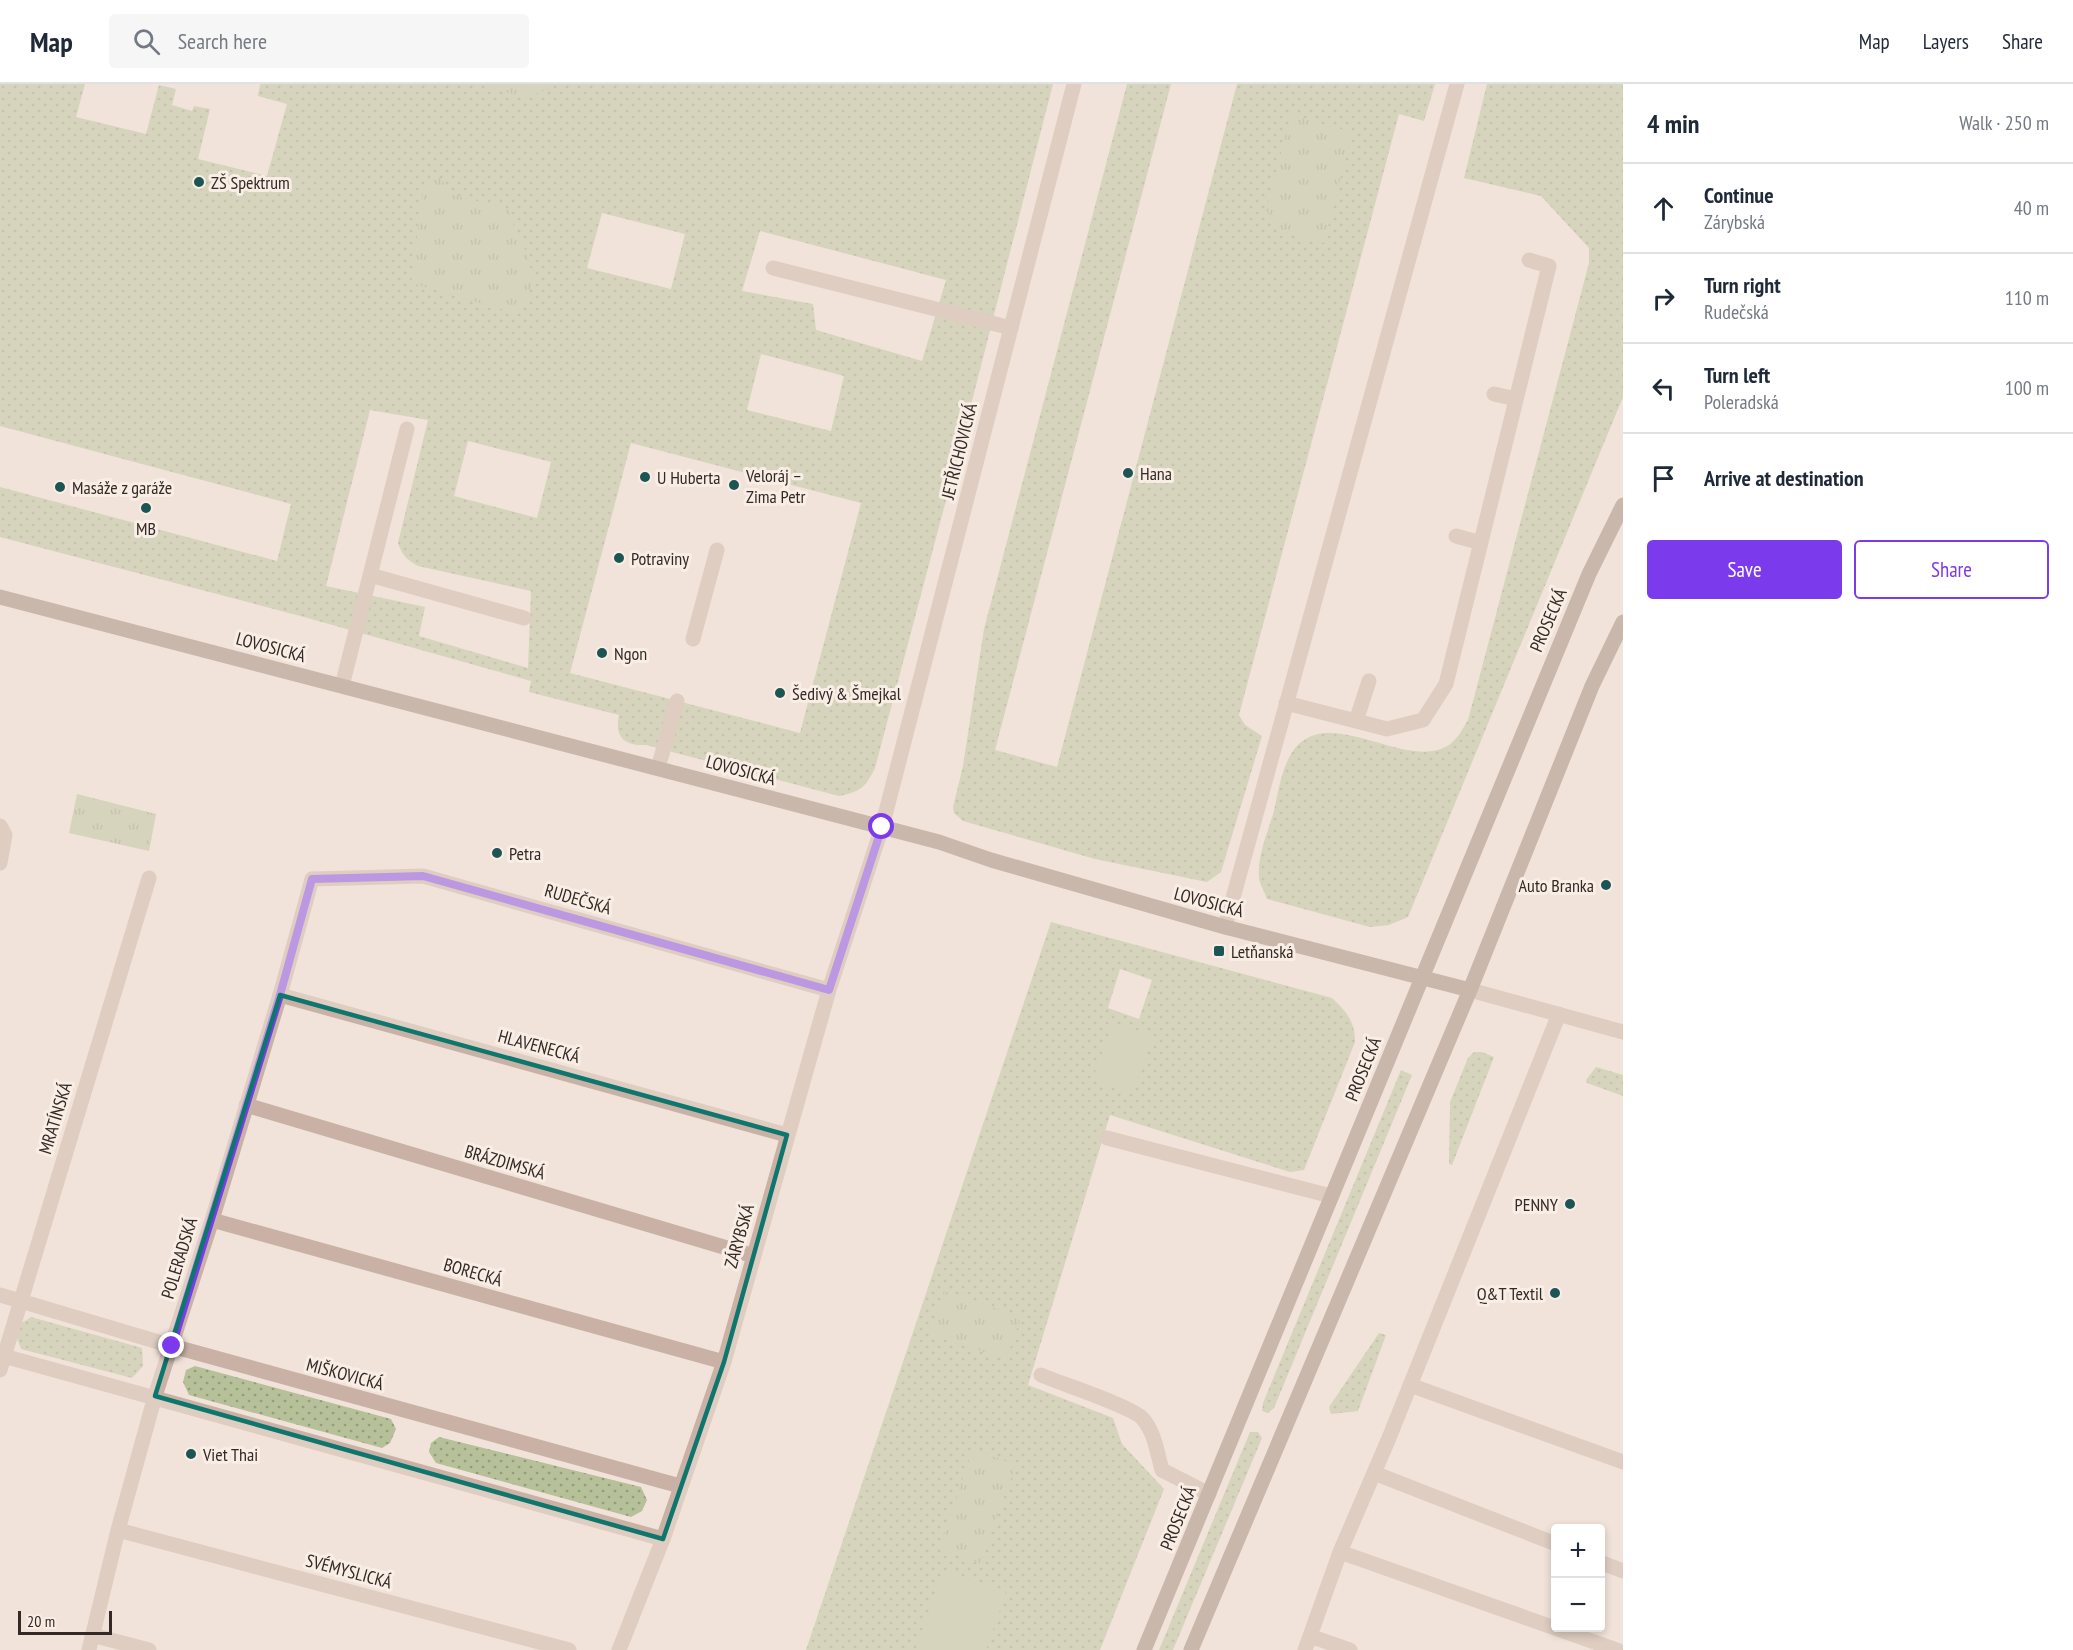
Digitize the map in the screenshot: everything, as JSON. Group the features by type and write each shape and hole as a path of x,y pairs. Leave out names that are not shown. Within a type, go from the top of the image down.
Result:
{"main road":[{"name":"PROSECKÁ","path":"1144,1650 1420,977 1589,574 1623,505"},
{"name":"LOVOSICKÁ","path":"0,597 939,842 1002,864 1225,927 1470,990"},
{"path":"1191,1650 1470,990 1592,686 1623,622"}],"street":[{"name":"JETŘICHOVICKÁ","path":"882,827 1074,84"},
{"path":"1225,927 1458,84"},
{"path":"1286,703 1388,729 1423,720 1446,684 1549,267 1529,260"},
{"path":"773,268 1011,328"},
{"path":"1494,394 1516,399"},
{"path":"342,686 407,429"},
{"path":"1456,536 1480,543"},
{"path":"693,639 717,549"},
{"path":"370,575 524,618"},
{"path":"1356,721 1369,681"},
{"path":"658,768 677,701"},
{"path":"0,826 5,835 0,863"},
{"name":"ZÁRYBSKÁ","path":"619,1650 663,1539 724,1362 829,990 882,827"},
{"name":"RUDEČSKÁ","path":"312,879 423,876 829,990"},
{"name":"MRATÍNSKÁ","path":"1,1360 149,878"},
{"name":"POLERADSKÁ","path":"89,1650 118,1530 155,1396 212,1220 280,995 312,879"},
{"path":"1470,990 1623,1032"},
{"name":"HLAVENECKÁ","path":"280,995 787,1134"},
{"path":"1350,1650 1307,1643 1340,1552 1410,1385 1558,1014"},
{"name":"BRÁZDIMSKÁ","path":"246,1105 754,1256"},
{"path":"1107,1138 1331,1196"},
{"name":"BORECKÁ","path":"212,1220 724,1362"},
{"name":"MIŠKOVICKÁ","path":"0,1295 172,1346 681,1486"},
{"path":"1,1360 155,1396 663,1539"},
{"path":"1041,1376 1142,1416 1152,1433 1162,1470 1209,1494"},
{"path":"1410,1385 1623,1462"},
{"path":"1374,1473 1551,1542"},
{"name":"SVÉMYSLICKÁ","path":"118,1530 569,1650"},
{"path":"1340,1552 1617,1650"},
{"path":"1605,1564 1623,1571"},
{"path":"92,1635 149,1650"}],"highlighted area":[{"path":"280,995 787,1135 724,1362 663,1539 155,1396"}],"green space":[{"path":"0,84 85,84 76,117 146,134 159,85 176,89 172,105 192,111 194,106 210,109 198,159 267,176 287,104 258,96 260,84 1053,84 875,768 862,788 852,793 839,796 646,745 632,744 623,739 620,734 619,715 529,692 531,681 304,617 0,537 0,487 277,561 291,504 0,426","holes":["602,213 685,234 671,289 587,268","760,231 946,280 922,361 816,330 813,304 742,291","761,354 844,376 831,431 747,410","370,410 428,420 398,543 403,554 418,566 531,591 528,668 419,636 425,607 326,586","468,441 551,462 537,518 454,496","631,443 861,503 800,733 570,673"]},
{"path":"479,84 554,84 536,94 518,95"},
{"path":"1127,84 1171,84 995,750 1057,767 1237,84 1435,84 1424,121 1399,114 1239,715 1245,725 1262,736 1221,872 1207,882 1095,859 963,821 954,813 953,807 963,766 984,629"},
{"path":"1487,84 1623,84 1623,397 1408,917 1389,925 1370,927 1267,899 1259,878 1260,861 1282,775 1291,754 1305,740 1322,734 1341,734 1423,752 1441,749 1450,744 1457,738 1468,720 1589,263 1589,248 1541,196 1464,178"},
{"path":"1291,115 1352,132 1324,243 1281,232 1266,210"},
{"path":"437,175 455,195 509,210 518,239 526,251 533,277 529,293 518,314 411,283 424,183"},
{"path":"77,794 156,814 149,851 69,833"},
{"path":"1051,922 1332,998 1349,1018 1354,1029 1355,1042 1304,1170 1290,1172 1110,1115 1028,1385 1113,1418 1122,1444 1164,1489 1100,1650 806,1650","holes":["1120,969 1152,980 1139,1019 1108,1008"]},
{"path":"1113,1023 1152,1037 1132,1094 1092,1080"},
{"path":"1474,1052 1482,1052 1494,1057 1452,1165 1449,1164 1450,1102 1468,1058"},
{"path":"1596,1067 1623,1075 1623,1096 1587,1083 1586,1080"},
{"path":"1401,1070 1412,1075 1274,1408 1268,1413 1262,1411 1263,1403"},
{"path":"944,1291 1021,1317 1006,1360 930,1333"},
{"path":"31,1317 142,1348 143,1366 132,1378 21,1349 17,1338 20,1324"},
{"path":"1379,1333 1386,1335 1358,1411 1331,1414 1329,1407"},
{"path":"195,1366 391,1419 396,1429 390,1443 382,1448 189,1395 183,1382 186,1370"},
{"path":"1250,1432 1258,1432 1262,1438 1173,1650 1159,1650"},
{"path":"439,1437 641,1487 647,1500 642,1511 631,1517 436,1463 429,1452 431,1443"},
{"path":"973,1449 1016,1465 980,1563 939,1548"},
{"path":"943,1571 1006,1592 986,1650 916,1650"}],"place":[{"name":"ZŠ Spektrum","path":"199,182"},
{"name":"Hana","path":"1128,473"},
{"name":"U Huberta","path":"645,477"},
{"name":"Veloráj – Zima Petr","path":"734,485"},
{"name":"Masáže z garáže","path":"60,487"},
{"name":"MB","path":"146,508"},
{"name":"Potraviny","path":"619,558"},
{"name":"Ngon","path":"602,653"},
{"name":"Šedivý & Šmejkal","path":"780,693"},
{"name":"Petra","path":"497,853"},
{"name":"Auto Branka","path":"1606,885"},
{"name":"Letňanská","path":"1219,951"},
{"name":"PENNY","path":"1570,1204"},
{"name":"Q&T Textil","path":"1555,1293"},
{"name":"Viet Thai","path":"191,1454"}],"route":[{"path":"172,1346 280,995 312,879 423,876 829,990 882,827"}]}
